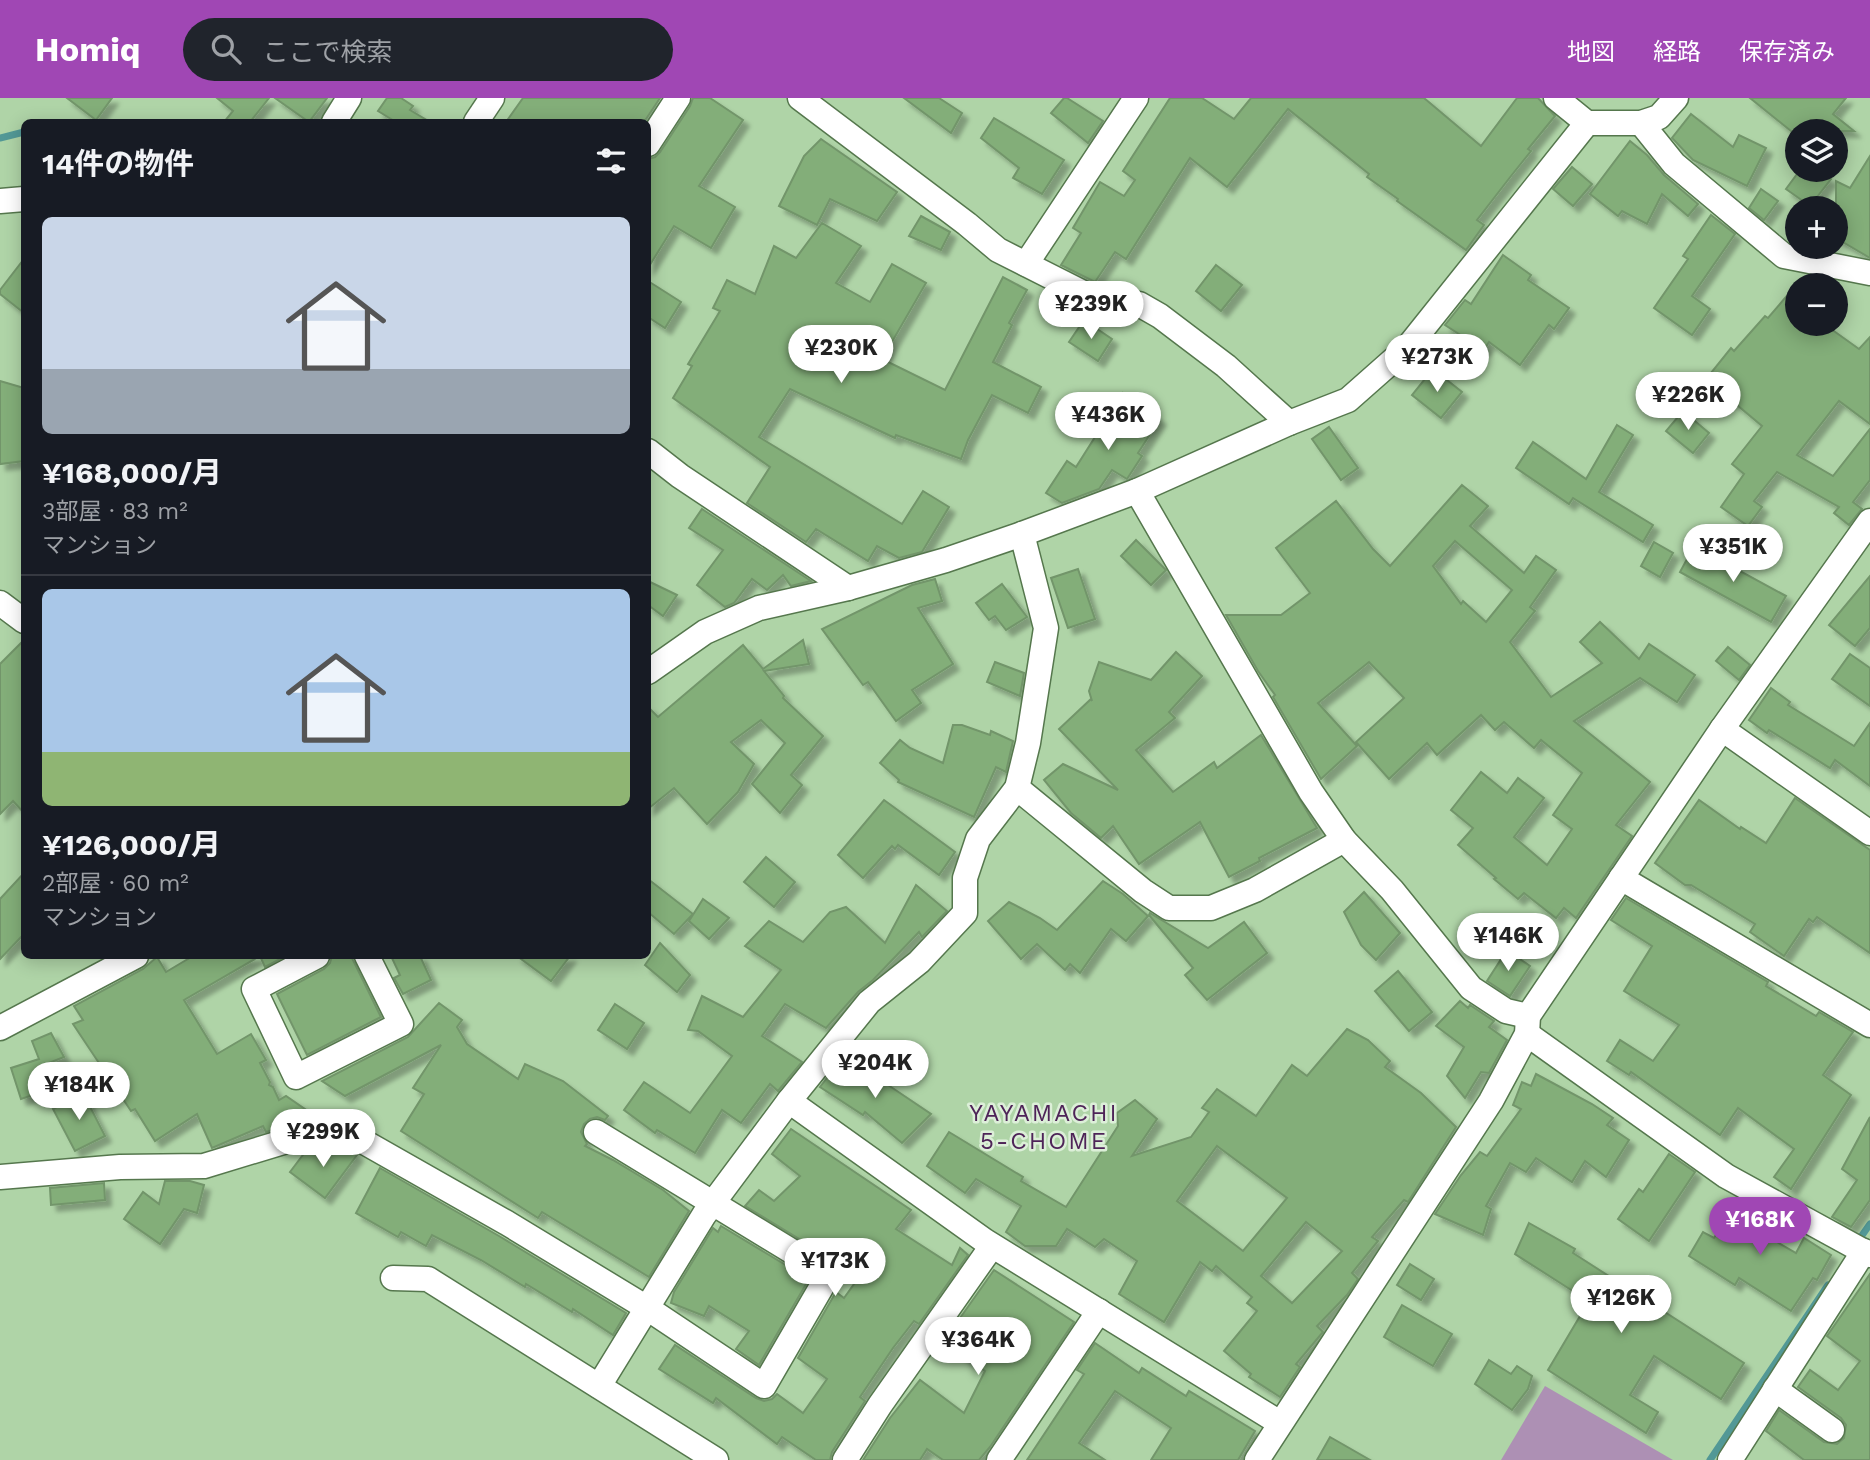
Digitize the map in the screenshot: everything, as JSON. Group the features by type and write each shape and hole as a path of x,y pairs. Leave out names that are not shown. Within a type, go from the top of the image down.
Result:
{"street":[{"path":"336,119 349,98"},
{"path":"478,119 492,98"},
{"path":"651,139 678,98"},
{"path":"800,98 998,250 1089,296 1139,304 1160,316 1226,366 1289,424"},
{"path":"1026,264 1136,98"},
{"path":"1556,98 1587,123 1641,123 1659,117 1676,98"},
{"path":"651,670 705,632 759,608 848,588 946,560 1022,534 1137,491 1348,400 1408,347 1587,123"},
{"path":"1641,123 1674,164 1784,256 1870,273"},
{"path":"0,201 21,200"},
{"path":"651,452 680,476 848,588"},
{"path":"1137,491 1311,792 1344,840 1391,890 1471,988 1528,1025 1726,1176 1861,1250 1775,1389 1736,1458"},
{"path":"1257,1460 1491,1101 1528,1025 1621,878 1722,729 1870,521"},
{"path":"599,1386 712,1205 789,1101 869,1002 919,962 965,913 965,878 978,839 1017,788 1028,743 1046,628 1022,534"},
{"path":"0,603 21,619"},
{"path":"1722,729 1870,833"},
{"path":"1017,788 1143,891 1169,908 1211,908 1255,890 1344,840"},
{"path":"1621,878 1870,1026"},
{"path":"0,1028 130,959"},
{"path":"311,959 254,989 296,1077 401,1024 368,959"},
{"path":"789,1101 992,1245 1280,1423"},
{"path":"0,1177 120,1167 204,1166 336,1126 507,1223 647,1308 764,1386 829,1274 596,1132"},
{"path":"845,1460 880,1405 992,1245"},
{"path":"393,1278 428,1279 716,1460"},
{"path":"999,1460 1099,1311"},
{"path":"1775,1389 1832,1430"}],"shaded area":[{"path":"1545,1386 1673,1460 1501,1460"}],"building":[{"path":"67,98 112,98 95,119"},
{"path":"217,98 269,98 252,119 226,119 233,111"},
{"path":"275,98 327,98 311,119 305,119"},
{"path":"387,98 401,98 413,106 410,110 425,119 391,119 378,111"},
{"path":"523,98 660,98 646,119 508,119"},
{"path":"693,98 710,98 743,120 699,186 735,207 711,248 674,226 651,263 651,158 660,152"},
{"path":"904,98 939,98 962,113 951,133"},
{"path":"1064,98 1103,121 1088,143 1051,113"},
{"path":"1170,98 1202,98 1234,119 1251,98 1424,98 1481,146 1517,98 1538,98 1555,116 1477,220 1484,225 1466,250 1397,201 1398,199 1367,177 1369,174 1288,109 1227,187 1190,158 1126,259 1115,252 1095,282 1061,265 1081,233 1073,228 1100,182 1124,196 1135,180 1123,171"},
{"path":"1750,98 1846,98 1833,114 1839,119 1785,119 1785,126"},
{"path":"1691,114 1733,147 1739,135 1766,148 1747,186 1693,160 1672,138"},
{"path":"994,118 1064,160 1042,194 1013,178 1019,168 981,138"},
{"path":"821,139 897,192 877,221 830,199 817,225 779,206 804,156"},
{"path":"1630,141 1698,204 1688,216 1662,194 1647,224 1622,211 1618,216 1590,194"},
{"path":"1870,156 1870,258 1848,245 1848,196 1836,196 1836,182 1850,188"},
{"path":"1572,167 1592,184 1573,206 1553,189"},
{"path":"1791,182 1829,182 1818,196 1796,196 1786,189"},
{"path":"1761,189 1778,201 1764,220 1749,208"},
{"path":"1711,215 1735,234 1692,296 1710,309 1692,335 1654,308 1688,259 1683,256"},
{"path":"921,216 950,232 941,250 909,236"},
{"path":"822,223 861,246 836,283 870,302 892,264 926,283 882,359 945,390 1003,277 1027,290 1009,323 1012,325 993,362 1041,387 1028,413 992,395 961,459 896,435 895,438 790,389 759,437 902,524 923,491 949,507 922,552 899,558 877,546 868,561 816,529 806,542 747,503 770,467 673,398 692,366 688,364 720,311 713,308 727,280 755,294 774,246 796,258"},
{"path":"1503,255 1531,275 1528,280 1569,308 1554,329 1549,325 1520,365 1489,342 1484,350 1445,325 1465,300 1471,304"},
{"path":"21,263 21,311 0,294 0,290"},
{"path":"1216,265 1242,285 1221,311 1196,291"},
{"path":"651,283 681,302 665,328 651,319"},
{"path":"1785,298 1785,336 1841,336 1859,349 1870,337 1870,424 1839,401 1797,455 1833,476 1870,429 1870,480 1853,502 1862,509 1849,525 1834,513 1839,507 1777,472 1754,501 1762,507 1748,526 1721,507 1744,474 1732,464 1762,426 1706,379 1731,348 1734,351 1765,316 1768,318"},
{"path":"1084,320 1112,339 1098,361 1069,342"},
{"path":"1433,369 1462,392 1441,418 1412,395"},
{"path":"0,381 21,387 21,461 0,464"},
{"path":"1123,393 1160,419 1138,453 1142,456 1127,479 1112,470 1099,489 1062,503 1046,493 1067,461 1076,467"},
{"path":"1683,411 1709,433 1693,453 1666,431"},
{"path":"1617,425 1633,435 1599,492 1653,525 1643,542 1573,498 1569,504 1516,468 1533,442 1586,479"},
{"path":"1329,427 1358,468 1341,480 1312,439"},
{"path":"1462,485 1488,506 1470,526 1524,573 1536,556 1556,570 1530,607 1535,611 1510,642 1551,697 1602,663 1580,642 1600,622 1639,659 1649,644 1695,675 1677,702 1640,678 1574,721 1650,782 1616,825 1632,836 1576,918 1564,908 1556,918 1524,893 1518,899 1494,879 1496,878 1458,845 1473,828 1451,810 1481,772 1507,793 1518,778 1544,798 1514,837 1547,865 1572,829 1553,815 1582,773 1541,740 1534,748 1504,722 1495,730 1481,715 1437,755 1427,743 1389,779 1356,742 1404,698 1369,662 1318,703 1357,746 1321,779 1273,697 1275,695 1226,615 1281,615 1310,593 1276,548 1336,501 1373,549 1390,566","holes":["1455,541 1512,590 1486,622 1463,601 1461,604 1433,566"]},
{"path":"702,509 811,581 791,586 783,575 767,590 752,579 734,603 725,607 697,585 723,550 689,528"},
{"path":"1136,540 1166,570 1151,585 1121,556"},
{"path":"1654,542 1673,553 1660,577 1641,566"},
{"path":"1694,546 1786,596 1771,622 1680,572"},
{"path":"1078,569 1095,619 1068,628 1051,578"},
{"path":"1870,576 1870,628 1855,646 1829,625"},
{"path":"935,579 942,601 918,608 953,664 912,690 921,703 896,721 868,682 863,685 822,629 912,585"},
{"path":"651,582 677,595 663,616 651,607"},
{"path":"1002,584 1027,617 1006,630 995,616 989,620 976,603"},
{"path":"803,640 809,664 764,671 783,698 823,736 791,775 802,785 780,813 752,784 785,743 761,720 731,742 754,764 738,792 707,824 674,788 651,807 651,710 658,717 743,645 763,669"},
{"path":"21,643 21,810 13,801 0,814 0,664"},
{"path":"1728,647 1750,665 1739,680 1716,661"},
{"path":"1176,652 1202,676 1169,712 1175,718 1136,750 1173,792 1214,762 1217,768 1261,735 1317,828 1229,877 1200,822 1139,864 1113,826 1101,838 1071,813 1044,780 1063,764 1118,790 1059,729 1091,699 1092,701 1089,691 1099,662 1151,680"},
{"path":"1850,654 1870,668 1870,706 1832,679"},
{"path":"995,662 1024,673 1020,696 987,682"},
{"path":"1771,688 1790,702 1788,705 1854,746 1870,723 1870,786 1835,760 1830,768 1749,720"},
{"path":"953,725 962,725 990,735 991,731 1013,741 1006,772 996,767 974,817 898,782 899,780 880,763 900,740 910,748 943,763"},
{"path":"1795,798 1870,850 1870,953 1817,917 1813,922 1809,919 1784,956 1750,932 1755,924 1691,885 1685,885 1655,863 1699,800 1740,829 1741,827 1766,843"},
{"path":"884,800 955,852 939,875 898,845 895,849 892,846 863,878 838,855"},
{"path":"766,857 795,882 774,907 744,882"},
{"path":"21,876 21,937 0,959 0,899"},
{"path":"651,881 693,914 674,934 651,915"},
{"path":"1103,881 1148,916 1126,941 1111,929 1080,973 1070,964 1065,970 1037,944 1021,959 988,921 1009,902 1057,930"},
{"path":"916,885 947,911 922,937 919,932 826,1028 785,1004 762,1036 802,1062 778,1091 770,1084 741,1123 722,1110 695,1153 657,1130 655,1133 624,1110 644,1082 690,1113 732,1056 698,1031 688,1030 702,996 743,1017 781,970 745,946 769,921 803,942 830,912 846,907 885,943"},
{"path":"1364,892 1400,933 1376,960 1361,945 1344,912"},
{"path":"1626,898 1768,982 1766,986 1816,1016 1819,1012 1853,1032 1823,1075 1851,1095 1791,1189 1774,1177 1794,1149 1738,1108 1720,1135 1631,1072 1629,1075 1607,1061 1620,1040 1653,1061 1679,1025 1624,991 1652,946 1611,920"},
{"path":"703,899 729,918 709,939 689,921"},
{"path":"1150,913 1208,948 1244,922 1267,953 1207,1000 1185,975 1193,968"},
{"path":"660,943 690,975 677,992 645,965"},
{"path":"1507,950 1530,966 1510,996 1487,981"},
{"path":"155,959 158,959 166,972 188,959 255,959 184,1000 217,1054 251,1034 266,1060 260,1063 279,1100 286,1096 312,1114 293,1124 266,1132 263,1126 212,1148 197,1114 155,1141 135,1109 131,1111 73,1024 83,1020 74,1006 143,969"},
{"path":"261,959 280,959 265,967"},
{"path":"331,959 352,959 381,1017 307,1055 277,994 324,969"},
{"path":"392,959 421,959 431,980 403,994 394,978 400,975"},
{"path":"521,959 568,959 551,981"},
{"path":"1398,971 1432,1012 1409,1031 1375,991"},
{"path":"1460,1001 1494,1021 1489,1027 1507,1040 1489,1073 1481,1072 1465,1098 1447,1076 1464,1047 1436,1026"},
{"path":"439,1003 462,1020 457,1027 467,1044 518,1079 525,1064 563,1081 608,1116 605,1120 597,1117 590,1119 584,1124 581,1132 587,1144 585,1146 663,1190 689,1211 649,1277 542,1212 538,1218 401,1131 424,1094 413,1088 441,1045 345,1096 322,1081 408,1037"},
{"path":"615,1004 644,1023 627,1049 598,1030"},
{"path":"1347,1029 1368,1040 1390,1061 1385,1067 1421,1093 1456,1127 1408,1202 1404,1200 1372,1237 1378,1241 1352,1273 1358,1279 1347,1295 1317,1326 1323,1332 1296,1364 1300,1367 1280,1397 1249,1377 1251,1374 1224,1351 1257,1311 1247,1303 1252,1297 1216,1266 1212,1271 1200,1262 1164,1322 1119,1294 1137,1261 1104,1239 1095,1247 1067,1229 1056,1246 1025,1246 1006,1232 1021,1206 976,1179 965,1193 927,1166 949,1132 1023,1177 1021,1181 1066,1207 1118,1126 1117,1113 1135,1100 1157,1119 1132,1156 1191,1137 1209,1112 1202,1108 1217,1089 1256,1116 1292,1065 1307,1076","holes":["1217,1146 1287,1198 1243,1251 1177,1201","1306,1222 1342,1251 1292,1303 1261,1276"]},
{"path":"51,1033 64,1057 46,1064 54,1088 21,1099 11,1068 39,1059 32,1041"},
{"path":"843,1057 931,1114 902,1143 865,1112 863,1115 820,1087"},
{"path":"1536,1074 1613,1118 1607,1125 1629,1140 1606,1177 1585,1161 1572,1182 1536,1158 1526,1172 1510,1163 1486,1206 1491,1209 1483,1235 1435,1214 1461,1175 1480,1152 1487,1156 1521,1109 1513,1105 1522,1082 1531,1086"},
{"path":"83,1093 105,1136 75,1151 53,1109"},
{"path":"1870,1117 1870,1200 1851,1227 1832,1217 1857,1180 1842,1169"},
{"path":"791,1129 911,1210 896,1229 952,1265 960,1248 968,1255 919,1324 914,1321 893,1348 860,1397 865,1401 832,1452 830,1460 816,1460 782,1437 777,1444 716,1398 713,1403 659,1369 675,1345 756,1398 764,1401 777,1394 803,1413 827,1379 798,1358 836,1292 844,1298 869,1263 830,1243 824,1254 745,1206 759,1190 774,1201 800,1176 772,1154"},
{"path":"335,1143 357,1155 325,1198 290,1172 306,1151 310,1150 323,1160"},
{"path":"1669,1154 1695,1172 1649,1241 1618,1219 1639,1189 1643,1192"},
{"path":"380,1168 626,1313 613,1335 573,1309 572,1312 526,1284 525,1287 432,1235 426,1246 401,1232 398,1237 356,1213"},
{"path":"165,1181 190,1181 204,1185 197,1213 184,1209 160,1244 124,1219 143,1192 159,1204"},
{"path":"104,1183 105,1200 51,1205 50,1188"},
{"path":"1738,1200 1773,1219 1763,1234 1796,1253 1804,1238 1831,1255 1817,1280 1813,1278 1791,1311 1739,1278 1735,1285 1689,1256 1703,1232 1714,1238"},
{"path":"1529,1223 1575,1249 1573,1253 1744,1363 1721,1399 1654,1356 1630,1395 1658,1412 1646,1433 1548,1370 1583,1311 1573,1305 1579,1295 1515,1254"},
{"path":"721,1226 809,1279 759,1365 736,1349 749,1331 709,1306 704,1316 671,1303 674,1292 713,1228 718,1232"},
{"path":"1410,1264 1434,1279 1421,1300 1397,1285"},
{"path":"994,1270 1074,1322 990,1447 979,1460 943,1460 927,1449 920,1460 863,1460 890,1418 920,1380 964,1413 985,1371 943,1342"},
{"path":"1870,1274 1870,1460 1804,1460 1766,1431 1779,1410 1824,1442 1837,1444 1844,1438 1846,1425 1841,1418 1798,1387 1810,1370 1838,1390 1860,1361 1827,1336"},
{"path":"1402,1305 1452,1334 1433,1366 1384,1337"},
{"path":"1095,1343 1139,1373 1142,1368 1186,1396 1189,1391 1255,1431 1238,1460 1151,1460 1171,1428 1115,1391 1079,1443 1105,1460 1027,1460 1084,1374 1077,1370"},
{"path":"1489,1360 1511,1374 1517,1366 1532,1376 1528,1389 1512,1410 1475,1384"},
{"path":"1330,1437 1370,1460 1317,1460"}],"waterway":[{"path":"0,138 21,133"},
{"path":"1856,1244 1870,1224"},
{"path":"1710,1460 1828,1285"}],"district":[{"name":"YAYAMACHI 5-CHOME","path":"1044,1127"}]}
